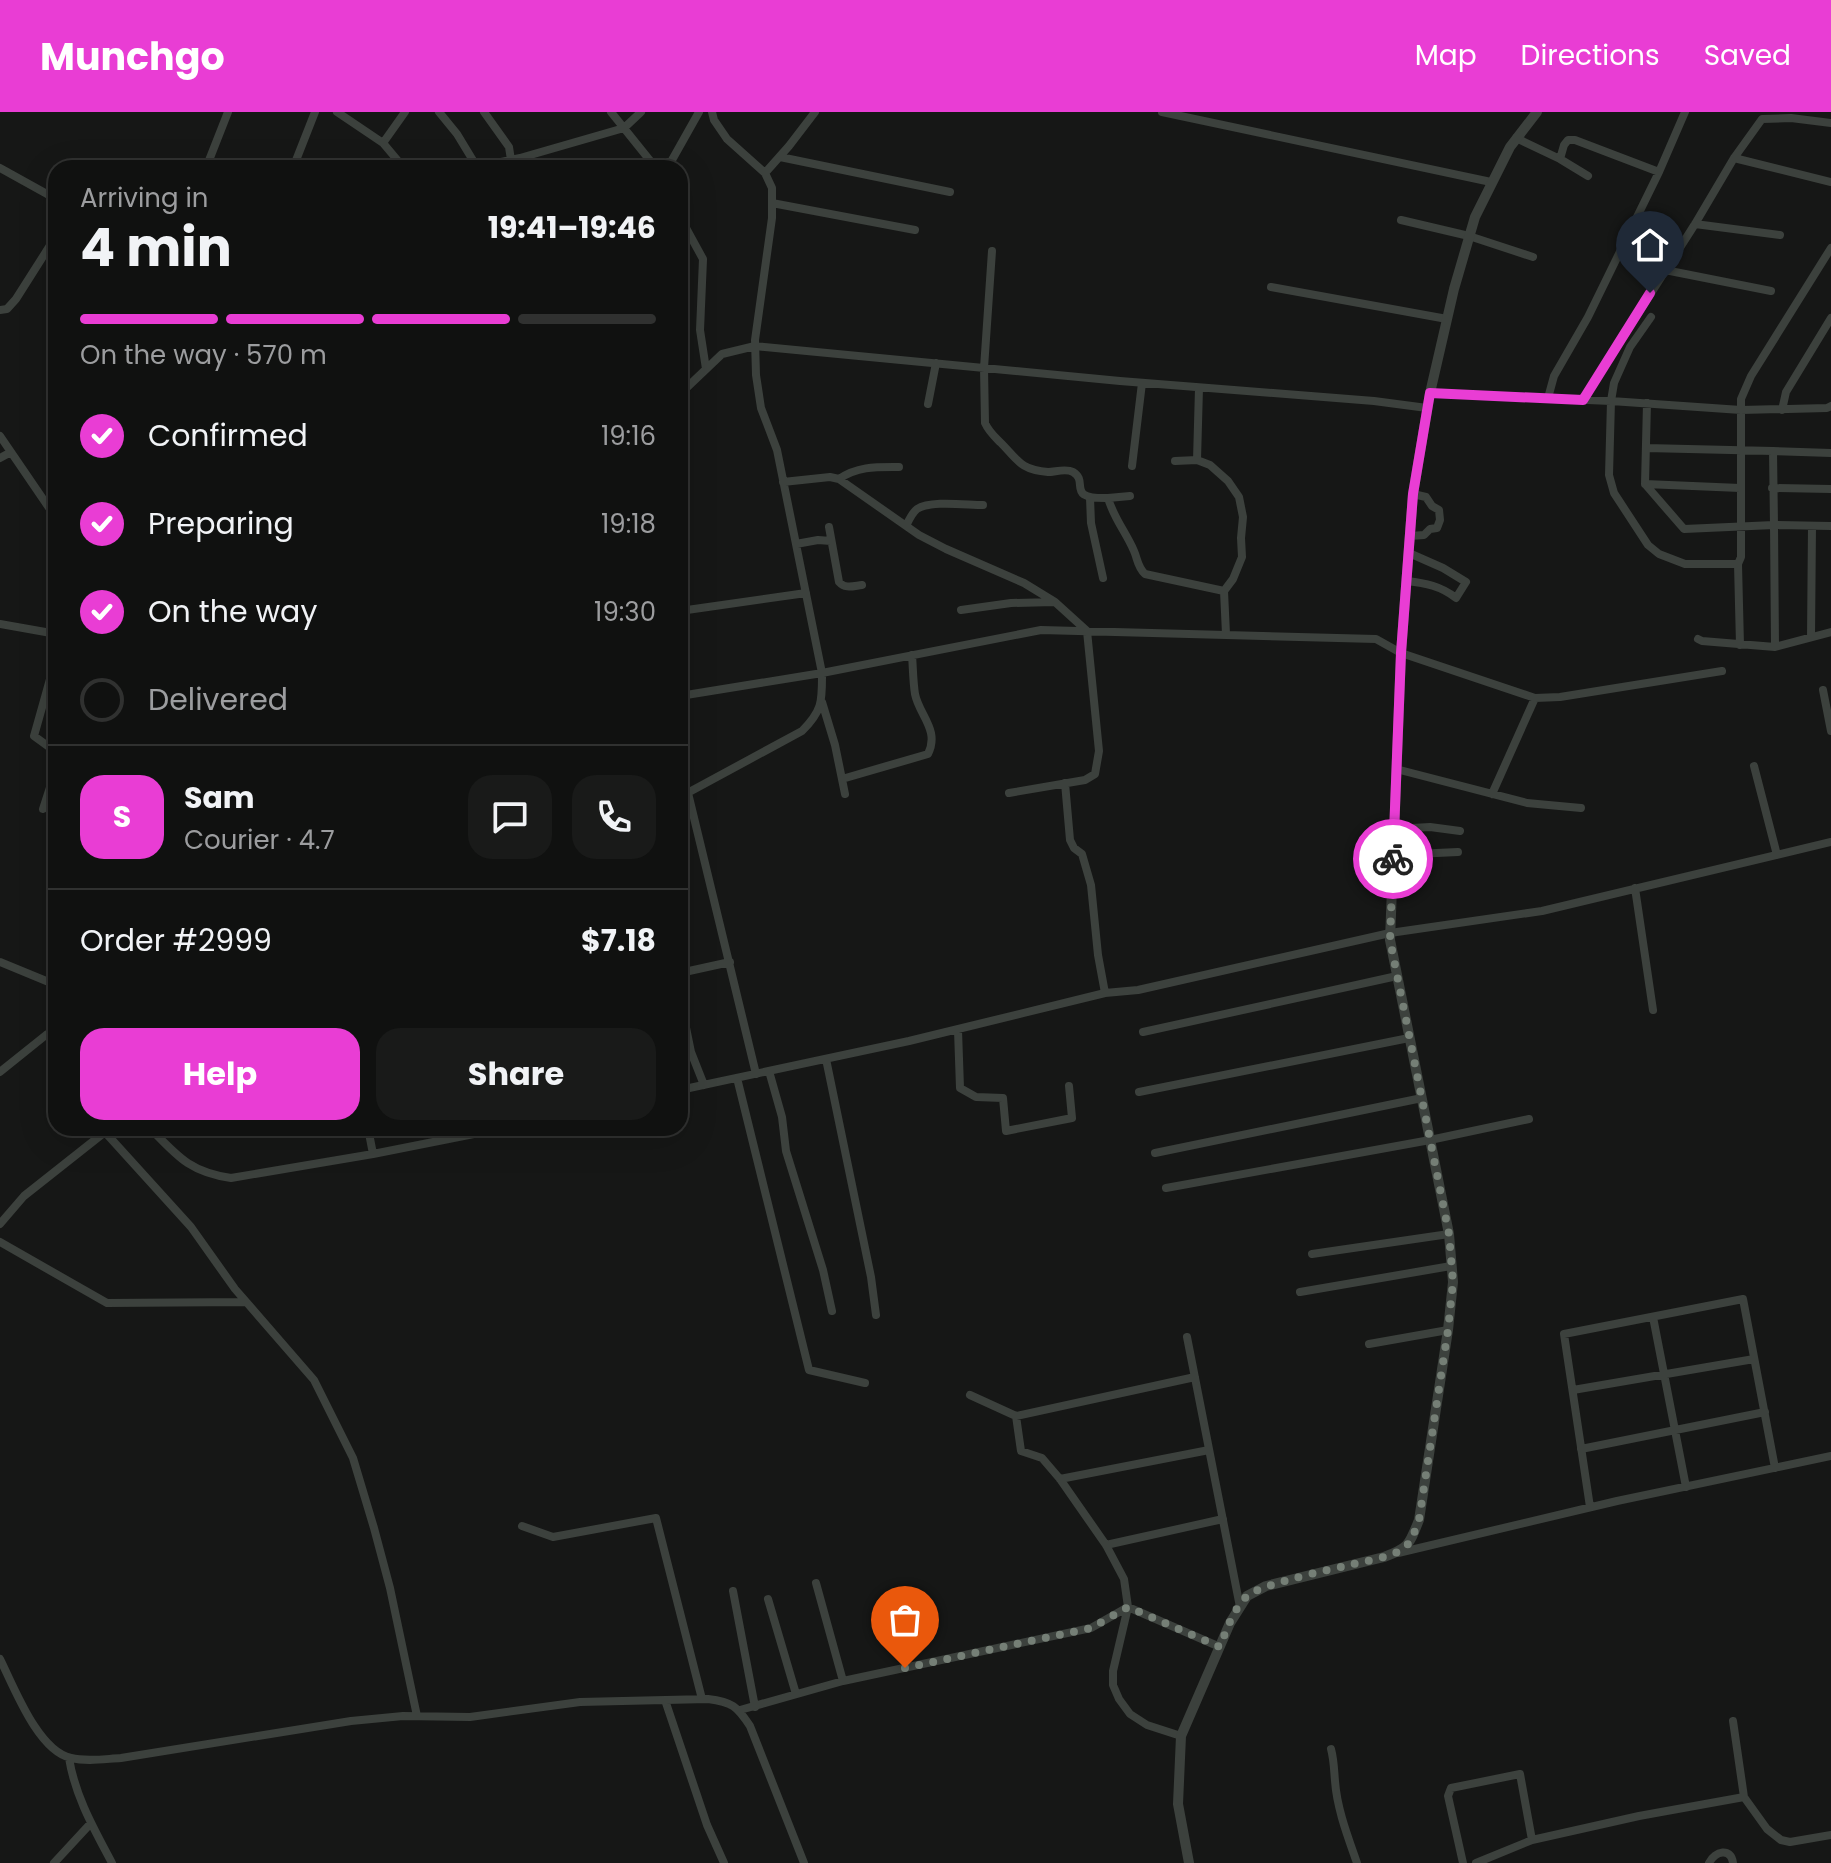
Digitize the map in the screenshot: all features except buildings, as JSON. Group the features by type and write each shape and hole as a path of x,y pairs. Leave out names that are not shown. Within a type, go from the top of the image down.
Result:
{"street":[{"path":"209,160 228,112"},
{"path":"296,160 315,112"},
{"path":"337,112 383,143 397,160"},
{"path":"383,143 405,112"},
{"path":"439,112 457,134 471,160"},
{"path":"484,112 509,147 511,160 624,128 641,112"},
{"path":"611,112 650,160"},
{"path":"672,160 699,112"},
{"path":"712,112 727,139 765,173 772,188 772,218 755,346 756,375 761,408 777,450 822,673 822,702 845,794"},
{"path":"765,173 815,112"},
{"path":"1162,112 1491,182"},
{"path":"1393,1554 1402,1551 1411,1540 1419,1520 1453,1282 1449,1234 1390,933 1401,653 1413,494 1430,393 1475,217 1510,147 1537,112"},
{"path":"1548,398 1554,376 1588,317 1685,112"},
{"path":"1583,400 1734,158 1762,119 1791,118 1831,123"},
{"path":"1516,138 1588,176"},
{"path":"1560,159 1564,145 1568,140 1575,140 1659,172"},
{"path":"780,157 950,192"},
{"path":"1734,158 1831,182"},
{"path":"0,168 48,195"},
{"path":"772,203 915,230"},
{"path":"1401,220 1469,236 1533,257"},
{"path":"1695,224 1780,235"},
{"path":"688,236 703,259 700,330 706,369"},
{"path":"1740,645 1741,399 1751,376 1831,248"},
{"path":"0,310 7,309 16,299 48,249"},
{"path":"992,251 984,368 985,423 988,430 1010,455 1027,468 1073,472 1077,475 1081,492 1090,498 1130,496"},
{"path":"1665,270 1771,291"},
{"path":"1271,287 1447,319"},
{"path":"1651,317 1630,347 1614,383 1609,475 1614,493 1648,545 1659,554 1685,564 1738,564"},
{"path":"1782,410 1786,392 1831,318"},
{"path":"688,386 722,354 755,346 1427,408"},
{"path":"928,404 936,363"},
{"path":"1132,466 1142,383"},
{"path":"1197,460 1199,388"},
{"path":"1430,393 1741,410 1830,409"},
{"path":"1647,403 1645,484 1684,529 1831,526"},
{"path":"0,436 48,506"},
{"path":"1646,448 1831,453"},
{"path":"1773,451 1775,647"},
{"path":"0,458 11,452"},
{"path":"1175,461 1197,460 1210,465 1239,497 1243,517 1242,557 1224,591 1226,634"},
{"path":"839,479 867,467 899,467"},
{"path":"783,482 830,477 839,479 919,535 1024,583 1055,602 1087,631 1099,751 1095,774 1085,780 1009,793"},
{"path":"1645,484 1740,488"},
{"path":"1772,488 1831,489"},
{"path":"1410,536 1424,535 1430,529 1437,528 1440,520 1439,510 1426,497 1413,494"},
{"path":"1090,498 1091,523 1103,578"},
{"path":"1108,498 1113,514 1135,553 1139,568 1145,574 1224,591"},
{"path":"906,526 913,513 927,505 983,505"},
{"path":"1811,637 1812,526"},
{"path":"829,527 839,582 847,587 862,585"},
{"path":"796,544 831,541"},
{"path":"1407,581 1428,583 1456,598 1466,582 1409,553"},
{"path":"688,610 806,593"},
{"path":"961,610 1011,603 1055,602"},
{"path":"0,624 48,632"},
{"path":"688,695 822,673 1041,630 1376,639 1401,653 1535,698 1560,697 1722,671"},
{"path":"1698,639 1775,647 1831,632"},
{"path":"842,779 928,754 932,737 915,698 912,655"},
{"path":"48,686 34,736 48,746"},
{"path":"1823,690 1831,731"},
{"path":"1492,794 1535,698"},
{"path":"688,793 802,731 814,718 822,702"},
{"path":"1754,766 1777,855"},
{"path":"1396,769 1527,803 1581,808"},
{"path":"1065,783 1070,840 1082,854 1091,885 1105,993"},
{"path":"43,809 48,794"},
{"path":"688,810 730,962 756,1074"},
{"path":"1394,829 1430,827 1460,831"},
{"path":"688,1088 958,1030 1105,993 1138,990 1390,933 1542,911 1831,842"},
{"path":"1393,855 1458,852"},
{"path":"1635,888 1653,1010"},
{"path":"0,962 48,982"},
{"path":"688,971 730,962"},
{"path":"1143,1032 1397,976"},
{"path":"958,1030 960,1088 976,1097 1003,1098 1006,1131 1072,1118 1069,1086"},
{"path":"0,1072 48,1034"},
{"path":"688,1037 704,1085"},
{"path":"1139,1092 1409,1038"},
{"path":"826,1059 876,1315"},
{"path":"769,1071 782,1117 786,1151 823,1270 832,1311"},
{"path":"737,1078 809,1370 865,1383"},
{"path":"1155,1153 1422,1098"},
{"path":"1166,1188 1529,1119"},
{"path":"0,1224 24,1196 99,1136"},
{"path":"112,1136 191,1227 246,1302 314,1380 353,1458 390,1588 417,1716"},
{"path":"158,1136 196,1170 231,1178 464,1136"},
{"path":"370,1136 373,1154"},
{"path":"1312,1254 1449,1234"},
{"path":"0,1242 107,1303 246,1302"},
{"path":"1300,1292 1451,1266"},
{"path":"1590,1507 1564,1334 1743,1299 1775,1468"},
{"path":"1653,1317 1686,1487"},
{"path":"1369,1344 1448,1330"},
{"path":"1187,1337 1240,1607"},
{"path":"1573,1390 1754,1359"},
{"path":"970,1395 1016,1416 1195,1377"},
{"path":"1581,1449 1765,1412"},
{"path":"1016,1416 1021,1451 1042,1458 1060,1479 1106,1545 1124,1579 1128,1607 1113,1671 1113,1685 1119,1699 1130,1714 1147,1725 1181,1736"},
{"path":"1060,1479 1209,1450"},
{"path":"1189,1863 1178,1804 1181,1736 1230,1623 1247,1596 1266,1586 1393,1554 1590,1507 1831,1456"},
{"path":"522,1526 553,1537 656,1518 702,1699"},
{"path":"1106,1545 1223,1519"},
{"path":"816,1583 843,1681"},
{"path":"733,1591 755,1707"},
{"path":"768,1599 796,1694"},
{"path":"1128,1607 1220,1647"},
{"path":"740,1710 843,1681 1091,1628 1128,1607"},
{"path":"0,1659 46,1743 69,1758 90,1760 121,1758 351,1721 417,1716 470,1717 580,1702 702,1699 727,1702 740,1710 750,1726 804,1863"},
{"path":"665,1700 707,1825 724,1863"},
{"path":"1733,1721 1744,1797 1767,1829 1781,1840 1790,1842 1831,1835"},
{"path":"1331,1749 1342,1818 1357,1863"},
{"path":"69,1758 73,1781 112,1863"},
{"path":"1463,1863 1448,1796 1451,1788 1520,1774 1532,1840"},
{"path":"1476,1863 1532,1840 1744,1797"},
{"path":"54,1863 91,1823"},
{"path":"1709,1863 1722,1852 1732,1857 1733,1863"}],"way so far":[{"path":"905,1668 1091,1628 1128,1607 1220,1647 1247,1596 1266,1586 1402,1551 1411,1540 1419,1520 1453,1282 1449,1234 1390,940 1393,859"}],"route":[{"path":"1393,859 1401,653 1413,494 1430,393 1583,400 1650,293"}]}
